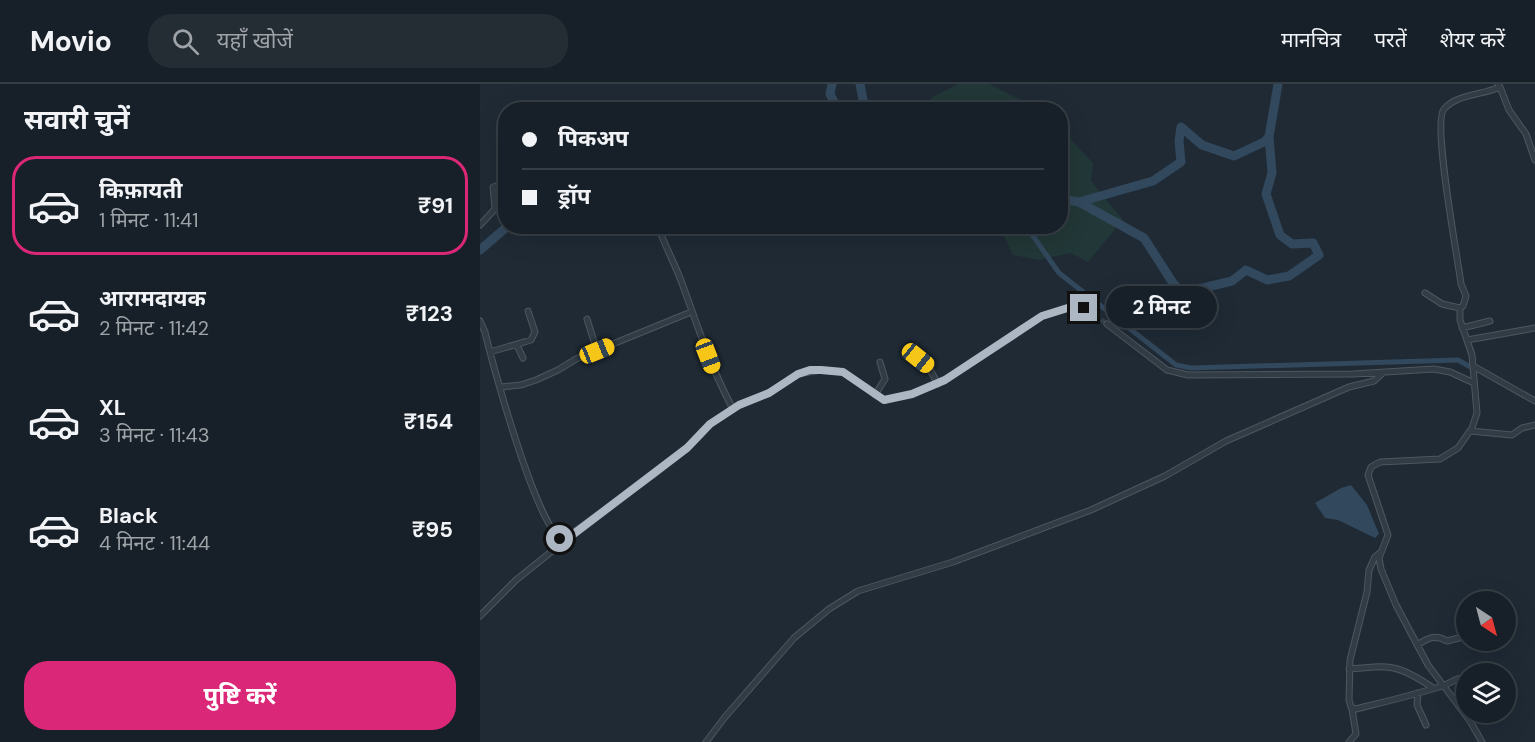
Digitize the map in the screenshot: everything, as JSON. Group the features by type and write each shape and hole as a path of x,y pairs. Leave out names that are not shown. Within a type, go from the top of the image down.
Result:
{"street":[{"path":"1349,742 1356,734 1352,709 1348,700 1349,669 1358,621 1367,591 1369,570 1388,535 1368,475 1371,466 1380,462 1440,459 1447,456 1458,448 1470,431 1477,413 1472,355 1460,320 1460,308 1466,296 1461,284 1444,170 1440,116 1444,108 1499,86 1509,110 1526,134 1535,160"},
{"path":"480,225 495,209 493,187 498,185"},
{"path":"660,234 681,279 716,378 732,407 730,411"},
{"path":"1425,293 1446,306 1460,308"},
{"path":"480,616 516,580 550,552 560,539 571,536 653,475 687,448 710,424 730,411 769,393 798,374 810,370 843,372 884,400 894,399 938,384 1042,316 1074,306 1089,311"},
{"path":"489,352 531,340 535,335 528,311"},
{"path":"501,387 521,385 536,380 576,359 691,312"},
{"path":"587,319 597,351"},
{"path":"480,321 519,453 542,508 560,539"},
{"path":"1462,328 1490,321"},
{"path":"1107,324 1167,370 1188,375 1442,370 1474,382"},
{"path":"1467,340 1535,328"},
{"path":"517,345 523,358"},
{"path":"907,350 932,371 938,384"},
{"path":"875,395 885,379 880,362"},
{"path":"1473,369 1535,401"},
{"path":"706,742 724,717 789,644 829,609 858,591 953,562 1091,510 1164,476 1236,436 1349,387 1374,381 1383,372"},
{"path":"1470,431 1512,435 1535,425"},
{"path":"1380,553 1381,569 1417,645 1442,686 1470,721 1482,742"},
{"path":"1417,645 1434,637 1449,641 1456,639"},
{"path":"1349,669 1378,666 1402,669 1433,688"},
{"path":"1352,709 1418,693 1456,679"},
{"path":"1418,693 1417,705 1426,725"}],"green space":[{"path":"958,84 989,84 1025,102 931,102 931,98"},
{"path":"1068,136 1093,163 1091,181 1123,220 1088,262 1071,253 1039,260 1013,255 1002,234 1068,234"}],"water":[{"path":"1351,485 1367,505 1379,534 1375,538 1338,520 1325,518 1315,503"}],"waterway":[{"path":"832,84 830,94 834,102"},
{"path":"860,84 863,102"},
{"path":"1068,200 1079,202 1153,181 1181,162 1179,141 1181,127 1202,145 1234,156 1264,142 1269,137 1278,84"},
{"path":"1079,202 1144,238 1182,293 1232,281 1246,270 1267,280 1289,276 1319,255 1313,243 1292,244 1280,235 1266,194 1272,173 1269,137"},
{"path":"480,250 499,234"},
{"path":"1032,234 1059,273 1176,365 1191,368 1458,360 1476,370"}],"tunnel":[{"path":"1089,311 1107,324"}],"route":[{"path":"560,539 571,536 653,475 724,414 739,405 769,393 798,374 810,370 843,372 881,399 894,399 945,380 1042,316 1074,306 1084,308"}]}
